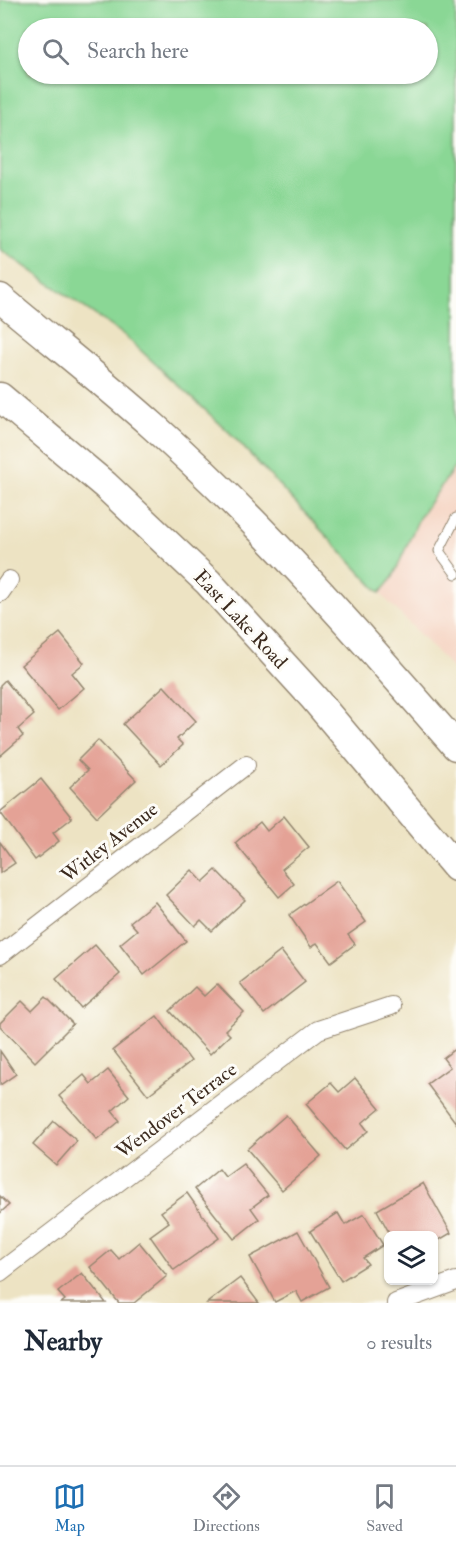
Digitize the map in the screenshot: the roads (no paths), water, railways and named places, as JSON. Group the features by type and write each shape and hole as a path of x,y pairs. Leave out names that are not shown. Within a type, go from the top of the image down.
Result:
{"main road":[{"path":"0,298 154,427 261,531 369,646 456,746"},
{"name":"East Lake Road","path":"0,398 105,485 208,582 452,852"}],"street":[{"name":"Witley Avenue","path":"0,955 246,765"},
{"name":"Wendover Terrace","path":"0,1272 318,1030 391,1006"},
{"path":"396,1303 456,1281"}],"lane":[{"path":"456,518 439,551 456,574"}]}
